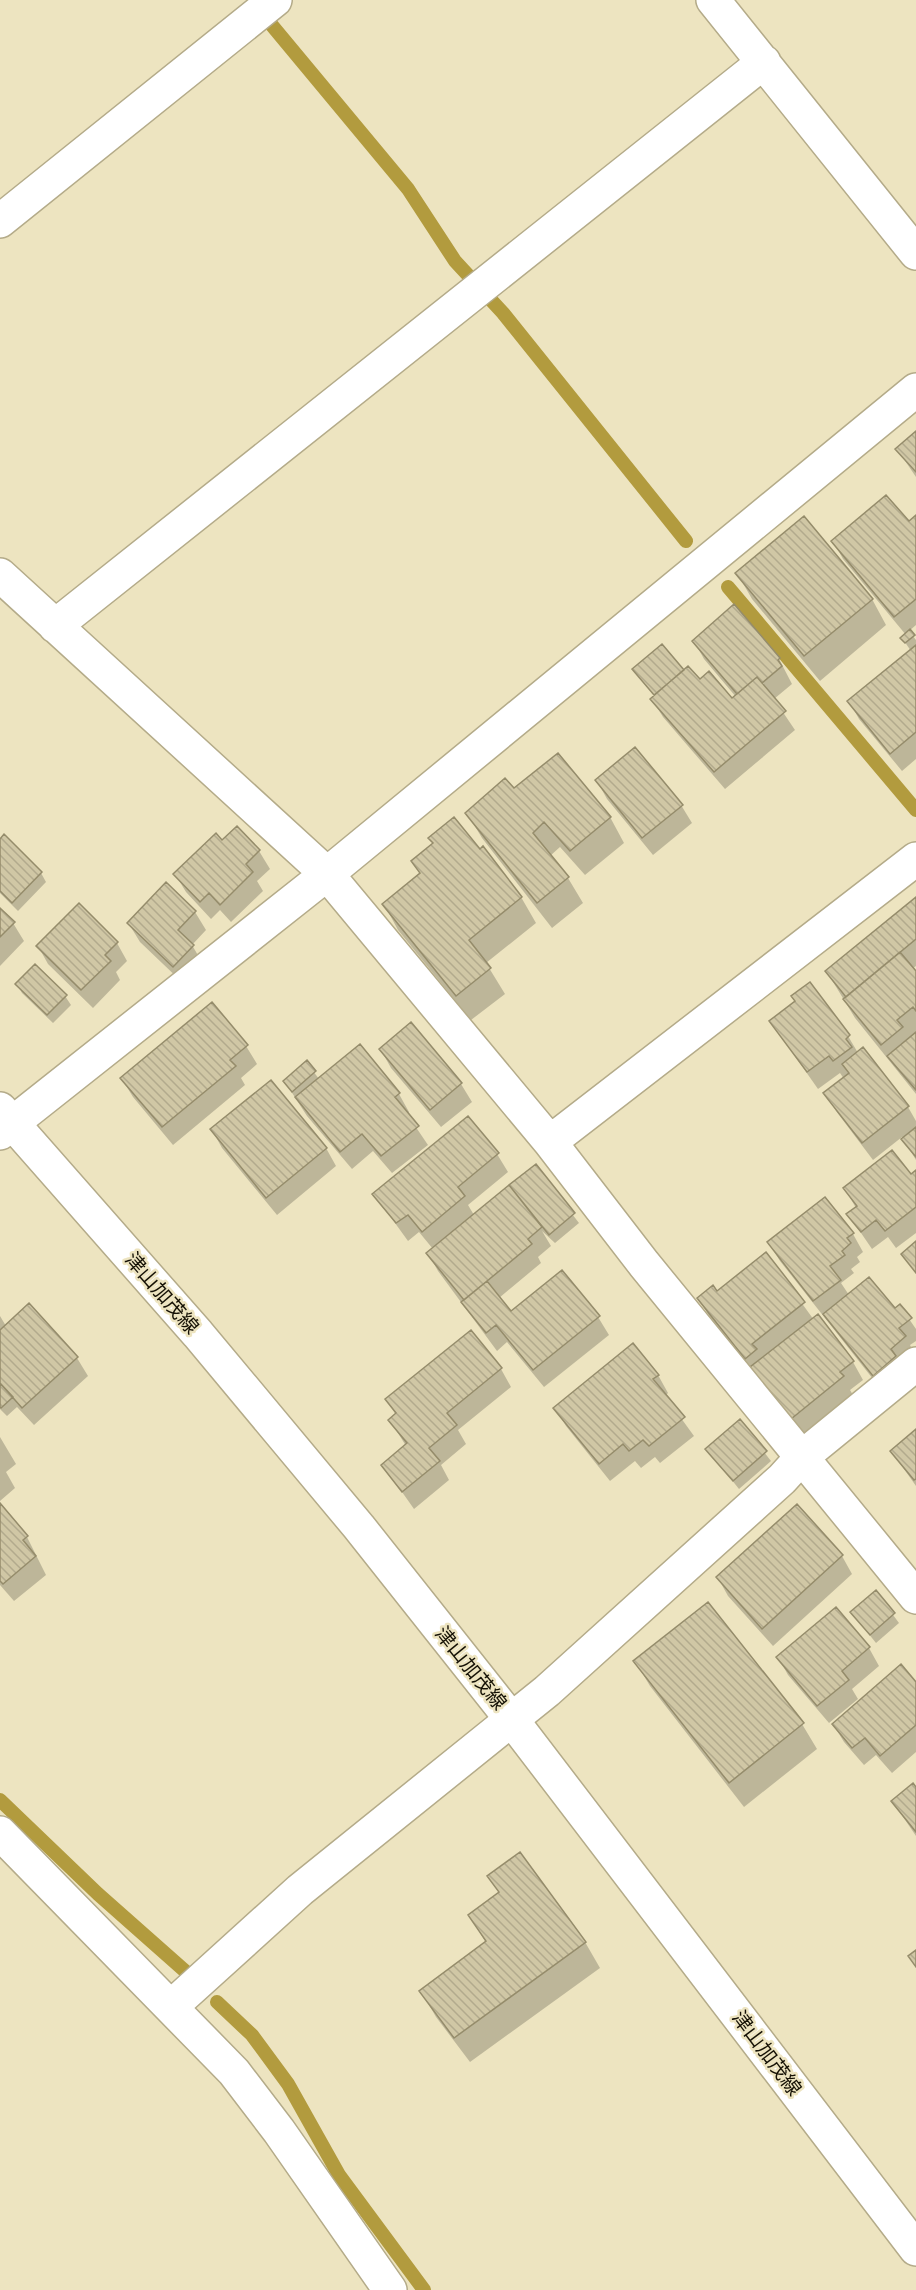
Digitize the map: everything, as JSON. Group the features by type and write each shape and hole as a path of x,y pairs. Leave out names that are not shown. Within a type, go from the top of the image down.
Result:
{"street":[{"path":"713,0 916,253"},
{"path":"0,221 267,6"},
{"path":"55,626 764,62"},
{"path":"5,1122 327,874 916,390"},
{"path":"0,575 327,874 550,1142 644,1264 916,1597"},
{"path":"550,1142 916,859"},
{"name":"津山加茂線","path":"5,1122 214,1353 359,1527 513,1720 916,2248"},
{"path":"172,2006 300,1890 513,1720 782,1479 801,1457 916,1364"},
{"path":"0,1833 172,2006 234,2072 390,2290"}],"building":[{"path":"916,431 916,472 895,449"},
{"path":"886,495 909,521 916,515 916,599 894,617 831,541"},
{"path":"804,516 873,599 804,656 735,573"},
{"path":"734,604 780,658 778,660 782,666 762,683 757,677 737,694 692,641"},
{"path":"910,629 915,635 905,643 900,638"},
{"path":"662,644 684,670 654,695 632,669"},
{"path":"916,645 916,732 890,754 847,701"},
{"path":"688,666 700,679 709,671 732,698 757,677 786,711 714,772 650,699"},
{"path":"635,747 683,805 642,838 595,780"},
{"path":"558,753 611,817 570,851 544,822 533,833 569,877 537,903 465,813 505,778 514,788"},
{"path":"454,817 480,849 483,846 522,897 469,940 491,968 456,996 382,904 420,873 411,861 433,843 428,838"},
{"path":"237,826 260,850 246,864 253,872 220,905 209,893 200,902 173,874 216,833 222,840"},
{"path":"4,834 42,872 12,903 0,891 0,839"},
{"path":"166,882 196,911 178,930 194,945 173,967 127,923"},
{"path":"916,897 916,939 846,997 825,971"},
{"path":"79,903 118,942 105,955 111,961 81,990 36,946"},
{"path":"0,908 15,922 0,937"},
{"path":"900,952 916,971 916,1011 913,1007 897,1020 903,1027 881,1045 843,999"},
{"path":"35,964 67,995 47,1015 15,984"},
{"path":"810,982 850,1035 846,1039 852,1047 833,1061 829,1056 807,1072 769,1021 795,1001 791,996"},
{"path":"212,1002 248,1045 230,1060 236,1066 162,1127 120,1078"},
{"path":"411,1022 462,1083 430,1110 379,1049"},
{"path":"916,1032 916,1090 887,1056"},
{"path":"360,1044 400,1093 395,1097 419,1126 381,1156 362,1134 340,1152 295,1097"},
{"path":"863,1047 909,1106 862,1143 823,1093 849,1073 842,1064"},
{"path":"307,1060 316,1071 292,1092 283,1081"},
{"path":"271,1080 327,1148 266,1198 210,1129"},
{"path":"468,1116 499,1153 458,1187 465,1196 422,1232 408,1215 396,1223 372,1194"},
{"path":"916,1127 916,1157 901,1139"},
{"path":"892,1150 911,1174 916,1170 916,1207 885,1231 876,1220 861,1232 846,1214 857,1206 843,1188"},
{"path":"536,1164 575,1213 549,1235 509,1185"},
{"path":"509,1185 542,1227 528,1239 532,1244 464,1300 426,1253"},
{"path":"825,1197 854,1233 847,1238 851,1243 842,1251 845,1255 830,1266 841,1280 813,1301 767,1242"},
{"path":"916,1241 916,1273 901,1254"},
{"path":"766,1252 805,1302 752,1344 757,1349 745,1359 697,1298 713,1285 717,1291"},
{"path":"562,1270 600,1316 533,1370 496,1325 486,1333 461,1302 487,1281 511,1311"},
{"path":"869,1277 895,1308 900,1304 912,1318 899,1328 906,1336 891,1349 896,1356 873,1376 823,1314"},
{"path":"29,1303 78,1357 22,1408 0,1383 0,1330"},
{"path":"818,1314 854,1361 840,1372 844,1376 791,1419 750,1367"},
{"path":"471,1330 502,1368 447,1413 457,1425 429,1448 440,1461 402,1492 381,1465 407,1443 388,1420 396,1413 385,1399"},
{"path":"633,1343 659,1375 653,1379 685,1417 649,1446 643,1440 629,1451 623,1444 599,1464 553,1408"},
{"path":"0,1383 13,1397 1,1408 0,1407"},
{"path":"740,1419 767,1451 733,1481 705,1449"},
{"path":"916,1429 916,1479 914,1480 890,1451"},
{"path":"0,1503 28,1536 23,1540 36,1556 3,1584 0,1581"},
{"path":"797,1504 843,1555 762,1629 716,1577"},
{"path":"876,1590 895,1613 870,1635 850,1612"},
{"path":"708,1602 804,1723 729,1783 633,1661"},
{"path":"836,1607 870,1647 842,1671 849,1680 817,1706 776,1657"},
{"path":"901,1664 916,1682 916,1725 880,1756 865,1738 852,1748 832,1724"},
{"path":"913,1783 916,1787 916,1832 891,1801"},
{"path":"520,1852 586,1942 454,2038 419,1991 486,1941 468,1915 499,1892 487,1876"},
{"path":"916,1950 916,1967 908,1956"}],"waterway":[{"path":"260,11 408,189 455,261 503,313 686,541"},
{"path":"728,587 916,810"},
{"path":"0,1800 98,1894 185,1971"},
{"path":"217,2002 252,2035 288,2084 339,2175 424,2290"}]}
